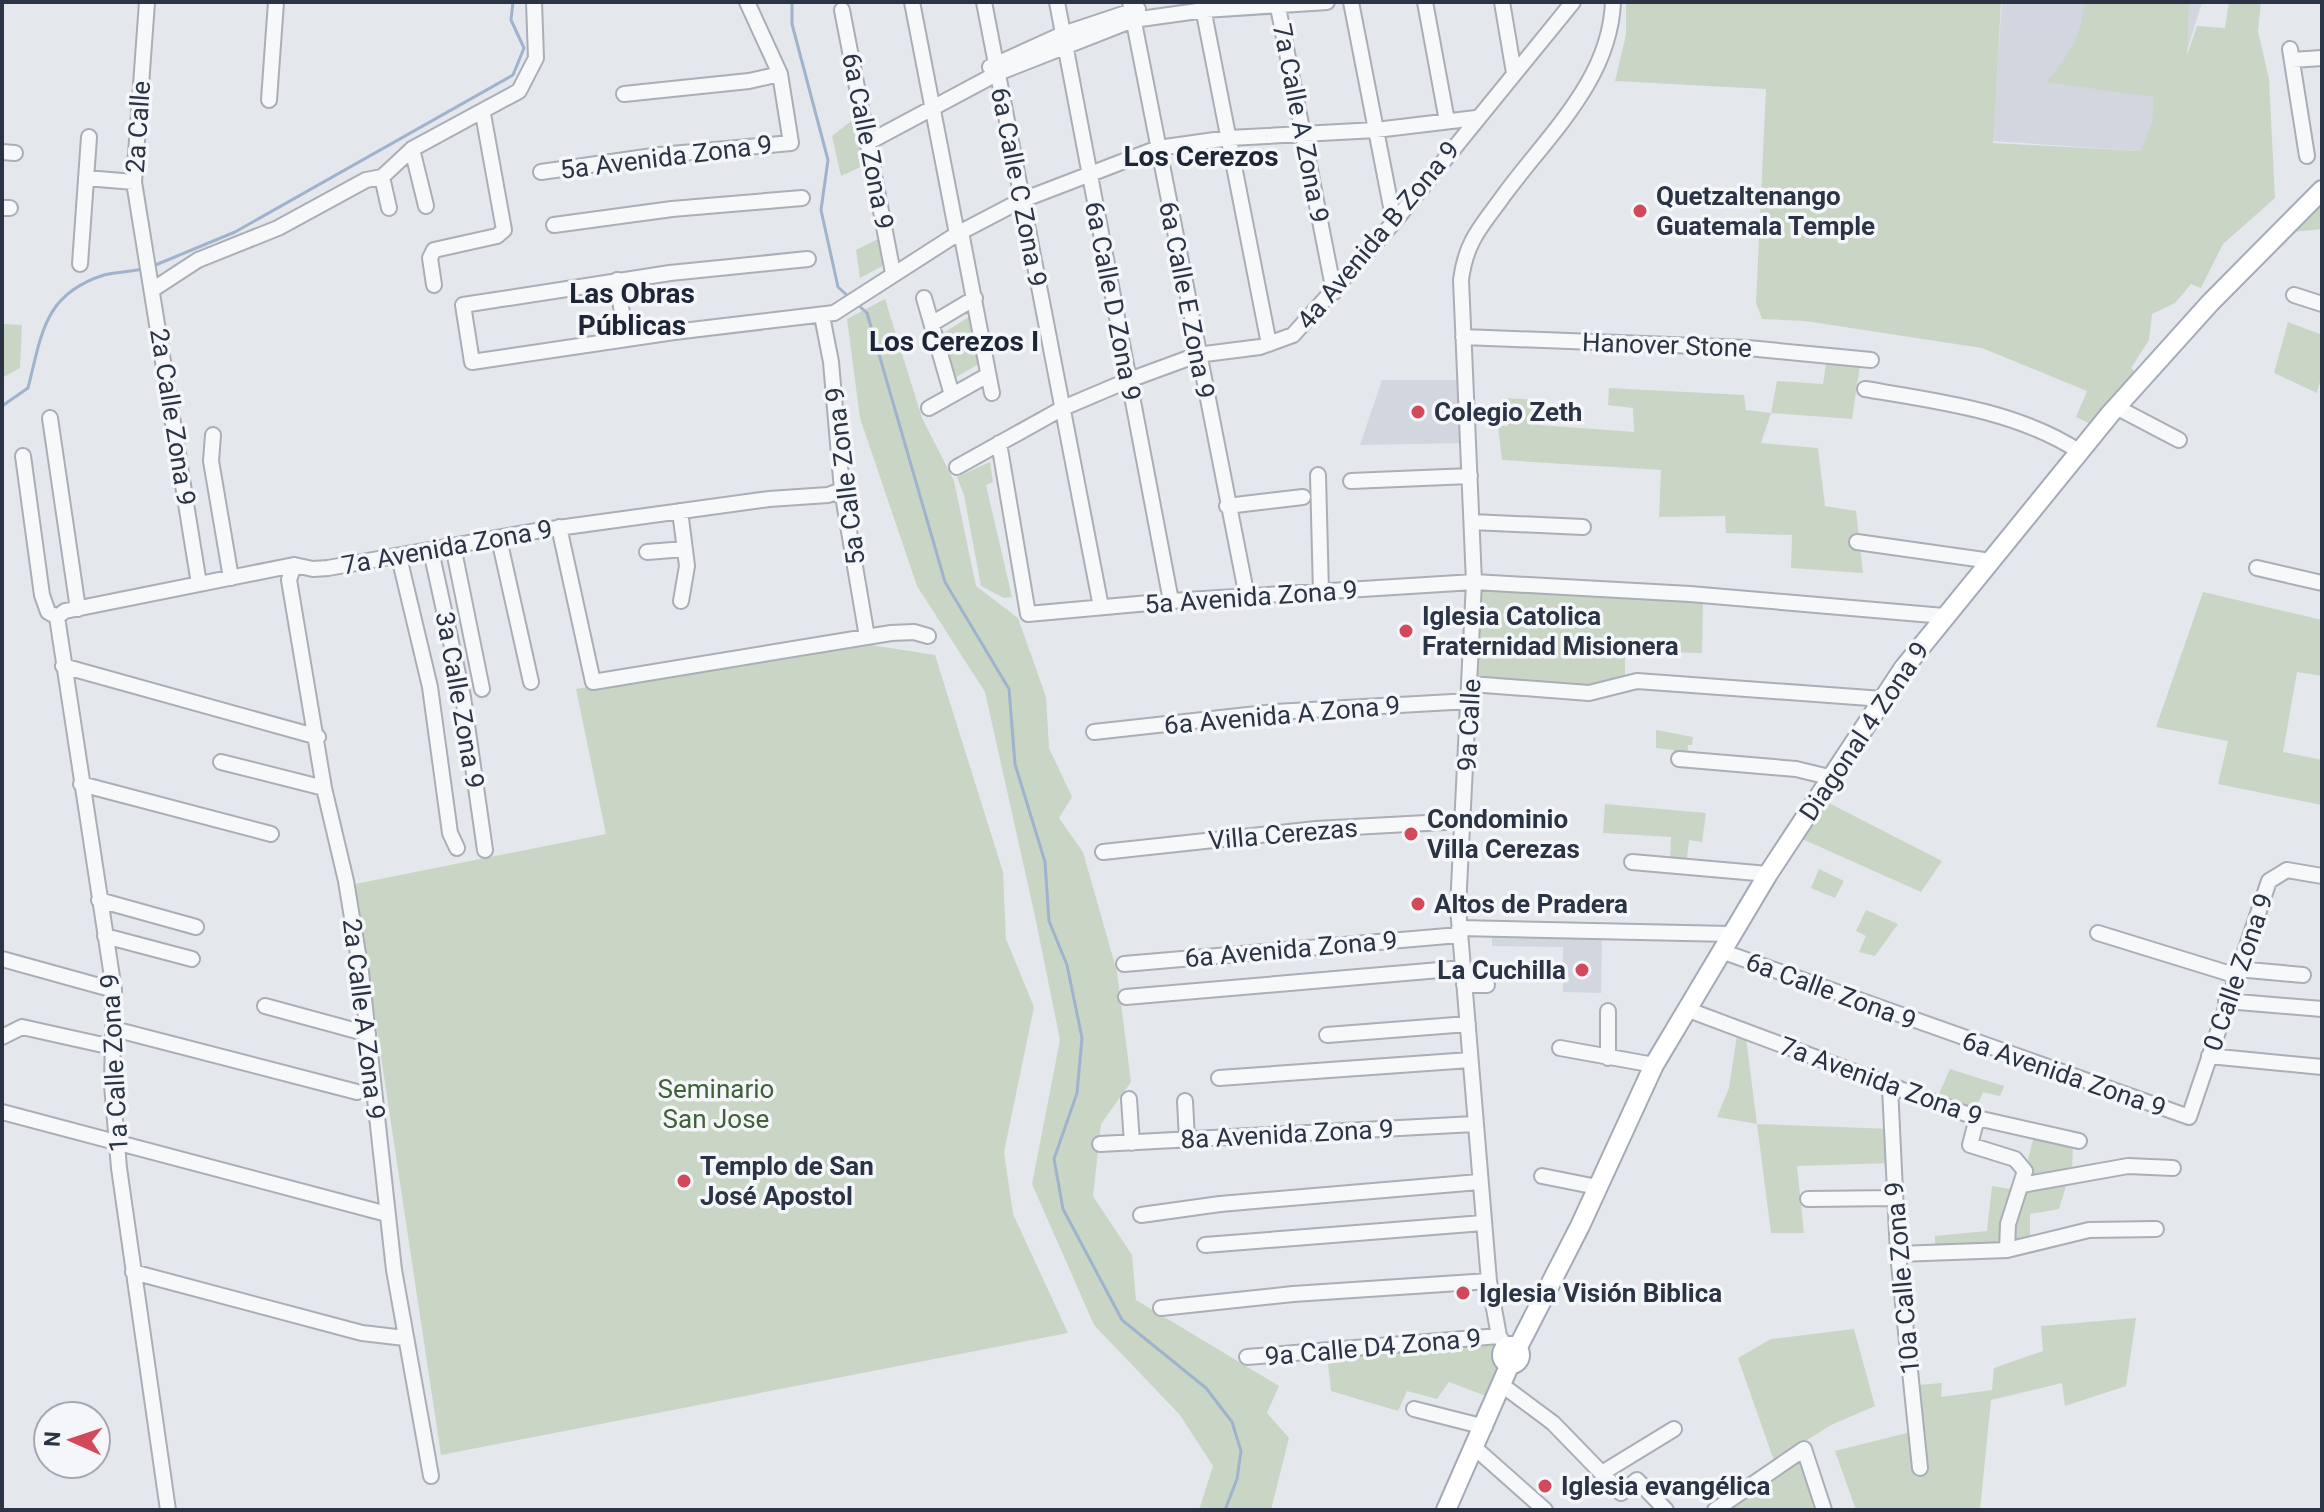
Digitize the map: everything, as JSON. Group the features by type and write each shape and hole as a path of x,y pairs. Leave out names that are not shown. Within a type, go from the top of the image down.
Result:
{"main road":[{"name":"Diagonal 4 Zona 9","path":"1446,1510 1502,1385 1508,1349 1597,1187 1654,1065 1829,777 1944,616 2116,407 2210,303 2322,190"}],"street":[{"name":"2a Calle","path":"144,250 134,182 147,2"},
{"path":"269,100 276,2"},
{"path":"151,288 198,260 265,234 366,180 382,177 412,149 483,114 519,91 537,51 534,2"},
{"path":"624,94 749,81 780,74 747,2"},
{"path":"912,2 930,102 975,298 992,393"},
{"name":"6a Calle C Zona 9","path":"984,2 1020,201 1101,607"},
{"name":"6a Calle D Zona 9","path":"1057,2 1171,601"},
{"path":"868,137 997,68 1132,11 1200,5 1327,2"},
{"path":"1351,2 1394,222"},
{"path":"1425,2 1447,121"},
{"path":"1502,2 1514,73"},
{"name":"4a Avenida B Zona 9","path":"957,467 1063,408 1129,380 1197,355 1269,344 1293,335 1394,222 1573,2"},
{"name":"9a Calle","path":"1508,1349 1489,1281 1459,932 1471,684 1475,487 1461,280 1469,242 1591,82 1611,33 1613,2"},
{"name":"7a Calle A Zona 9","path":"1277,3 1334,292"},
{"path":"1200,5 1269,344"},
{"name":"6a Calle Zona 9","path":"842,10 893,273"},
{"name":"6a Calle E Zona 9","path":"1132,11 1197,355 1247,597"},
{"path":"2307,156 2291,54 2322,58"},
{"name":"5a Avenida Zona 9","path":"541,172 660,155 791,143 780,74"},
{"path":"434,285 430,258 434,250 502,233 483,114"},
{"path":"808,259 617,280 463,305 472,362 828,314 959,233 1020,201 1158,148 1229,138 1376,130 1476,118"},
{"path":"80,264 89,137"},
{"path":"412,149 426,206"},
{"path":"382,177 389,208"},
{"path":"86,178 134,182"},
{"path":"554,225 672,209 802,198"},
{"name":"2a Calle Zona 9","path":"144,250 199,584"},
{"path":"617,280 626,339"},
{"path":"2294,295 2322,304"},
{"path":"924,298 952,395"},
{"path":"933,323 975,298"},
{"name":"5a Calle Zona 9","path":"828,314 842,490 867,637"},
{"name":"Hanover Stone","path":"1463,337 1748,348 1871,360"},
{"path":"929,408 988,375"},
{"path":"1865,389 1997,416 2042,431 2080,452"},
{"path":"2116,407 2179,440"},
{"path":"50,418 78,609"},
{"path":"213,435 211,461 231,578"},
{"name":"5a Avenida Zona 9","path":"999,443 1028,614 1171,601 1474,582 1704,595 1944,616"},
{"name":"1a Calle Zona 9","path":"23,456 42,595 48,612 57,617 114,990 112,1047 117,1142 168,1510"},
{"path":"1318,475 1321,593"},
{"path":"1351,481 1475,487"},
{"name":"7a Avenida Zona 9","path":"57,617 78,609 294,565 313,569 399,557 559,527 828,495 842,490"},
{"path":"1227,506 1303,497"},
{"path":"680,511 687,573 681,601"},
{"path":"1472,522 1583,527"},
{"path":"559,527 593,682 867,637 904,632 928,636"},
{"path":"499,539 531,682"},
{"path":"1857,542 1991,561"},
{"path":"453,546 482,689"},
{"path":"647,552 685,549"},
{"name":"3a Calle Zona 9","path":"431,551 463,697 485,850"},
{"path":"399,557 430,687 450,833 457,848"},
{"name":"2a Calle A Zona 9","path":"294,565 289,580 318,737 324,788 346,881 368,1034 387,1214 405,1338 431,1476"},
{"path":"2257,568 2322,583"},
{"path":"63,666 191,705 318,737"},
{"path":"1471,684 1589,693 1637,681 1883,699"},
{"name":"6a Avenida A Zona 9","path":"1094,732 1275,712 1470,701"},
{"path":"1679,759 1796,769 1829,777"},
{"path":"221,762 324,788"},
{"path":"81,784 271,834"},
{"name":"Villa Cerezas","path":"1103,852 1316,829 1463,821"},
{"path":"1632,862 1768,874"},
{"name":"0 Calle Zona 9","path":"2189,1117 2235,972 2265,890 2274,875 2295,870 2322,876"},
{"path":"99,900 196,927"},
{"name":"6a Avenida Zona 9","path":"1124,964 1459,932 1731,934"},
{"path":"2098,933 2235,972 2303,975"},
{"path":"105,936 192,959"},
{"name":"6a Calle Zona 9","path":"1721,951 1940,1030"},
{"path":"2,959 114,990"},
{"path":"1126,997 1463,968"},
{"path":"1464,985 1487,985"},
{"path":"2226,1001 2322,1009"},
{"path":"265,1006 368,1034"},
{"name":"7a Avenida Zona 9","path":"1686,1009 1977,1118 2079,1141"},
{"path":"1608,1011 1608,1058"},
{"path":"1327,1035 1468,1024"},
{"path":"2,1037 22,1027 112,1047"},
{"path":"114,1029 357,1092"},
{"name":"6a Avenida Zona 9","path":"1940,1030 2189,1117"},
{"path":"1560,1048 1654,1065"},
{"path":"2209,1056 2322,1067"},
{"path":"1219,1078 1470,1060"},
{"name":"10a Calle Zona 9","path":"1890,1087 1898,1254 1920,1468"},
{"path":"1129,1099 1132,1143"},
{"path":"1185,1101 1187,1140"},
{"path":"2,1112 387,1214"},
{"path":"1977,1118 1970,1145 2020,1163 2025,1171 2008,1224 2007,1250"},
{"name":"8a Avenida Zona 9","path":"1100,1144 1474,1124"},
{"path":"2022,1185 2109,1169 2173,1168"},
{"path":"1542,1176 1597,1187"},
{"path":"1141,1215 1220,1204 1479,1182"},
{"path":"1808,1199 1895,1198"},
{"path":"1205,1245 1483,1223"},
{"path":"1898,1254 2007,1250 2089,1230 2156,1229"},
{"path":"133,1272 362,1333 405,1338"},
{"path":"1161,1308 1293,1294 1489,1281"},
{"name":"9a Calle D4 Zona 9","path":"1247,1357 1508,1349"},
{"path":"1502,1385 1553,1423 1621,1493 1637,1480 1666,1510"},
{"path":"1414,1409 1485,1427"},
{"path":"1602,1473 1674,1429"},
{"path":"1475,1448 1545,1510"},
{"path":"1715,1510 1804,1449 1824,1510"}],"shaded area":[{"path":"2002,2 2202,2 2156,152 1992,141"},
{"name":"Colegio Zeth","path":"1382,380 1463,380 1466,443 1360,445"},
{"name":"La Cuchilla","path":"1492,935 1602,937 1601,993 1563,992 1563,947 1492,946"}],"green space":[{"path":"1626,2 2001,2 1993,143 2141,151 2152,123 2154,97 2046,82 2072,45 2081,25 2084,2 2189,2 2187,55 2197,26 2225,28 2229,2 2261,2 2258,31 2269,79 2275,198 2223,244 2201,288 2191,284 2175,303 2152,314 2149,340 2131,368 2140,375 2095,426 2076,417 2087,391 1982,348 1805,321 1762,319 1756,303 1766,89 1615,81 1626,35"},
{"path":"859,115 865,165 841,176 832,136"},
{"path":"2322,202 2322,229 2293,232"},
{"path":"882,237 888,263 860,278 856,250"},
{"path":"885,299 922,418 954,481 976,586 1018,618 1046,697 1049,748 1072,797 1059,818 1083,852 1117,972 1131,1082 1101,1124 1093,1196 1132,1255 1136,1300 1279,1386 1267,1413 1289,1438 1271,1510 1199,1510 1213,1466 1180,1415 1094,1325 1032,1184 1060,1040 985,692 917,586 860,418 847,319"},
{"path":"972,315 982,362 953,379 942,334"},
{"path":"2288,322 2322,335 2322,374 2317,393 2274,373"},
{"path":"2,324 22,325 20,368 2,378"},
{"path":"1826,364 1860,366 1852,419 1771,413 1777,381 1823,384"},
{"path":"1609,388 1744,395 1746,410 1771,413 1761,443 1818,448 1825,506 1856,511 1863,573 1791,568 1792,535 1726,533 1725,516 1659,517 1661,470 1502,460 1498,426 1508,426 1504,398 1542,400 1540,425 1634,432 1633,408 1608,405"},
{"path":"990,462 993,482 986,485 1012,597 1004,598 981,586 964,495 957,477"},
{"path":"1477,585 1703,598 1702,653 1625,651 1625,678 1592,691 1476,681"},
{"path":"2203,592 2322,620 2322,676 2297,672 2283,752 2322,760 2322,805 2218,784 2228,741 2156,727"},
{"name":"Seminario San Jose","path":"858,643 935,655 1003,872 1006,939 1034,1007 1004,1152 1013,1214 1068,1333 441,1455 355,884 606,834 576,689"},
{"path":"1656,730 1693,737 1692,745 1688,745 1687,760 1679,759 1673,750 1656,748"},
{"path":"1823,800 1942,861 1921,892 1800,838"},
{"path":"1605,804 1706,813 1702,842 1689,840 1686,867 1670,865 1671,837 1603,833"},
{"path":"1819,869 1844,881 1835,898 1811,888"},
{"path":"1866,910 1898,924 1875,956 1859,952 1866,936 1856,931"},
{"path":"1738,1028 1745,1031 1757,1124 1717,1117 1729,1088"},
{"path":"1950,1069 2004,1086 2000,1096 1983,1092 1973,1116 1935,1103"},
{"path":"1757,1124 1891,1129 1893,1163 1797,1166 1804,1233 1771,1233"},
{"path":"2034,1136 2073,1144 2072,1171 2035,1178 2028,1159"},
{"path":"2068,1180 2059,1209 2030,1214 2030,1241 2009,1247 2023,1189"},
{"path":"1992,1186 2017,1190 2005,1249 1935,1252 1935,1236 1987,1231"},
{"path":"2136,1318 2126,1386 2065,1406 2062,1383 1991,1400 1980,1510 1856,1510 1835,1451 1911,1432 1916,1477 1926,1475 1918,1385 1942,1383 1941,1397 1992,1390 1994,1368 2043,1351 2041,1326"},
{"path":"1854,1329 1875,1406 1831,1425 1774,1461 1738,1358 1771,1339"},
{"path":"1493,1342 1502,1369 1491,1398 1449,1382 1437,1399 1407,1391 1398,1411 1331,1391 1327,1355"},
{"path":"1793,1460 1804,1461 1821,1510 1720,1510"}],"waterway":[{"path":"153,266 235,232 513,75 524,48 511,20 513,2"},
{"path":"792,2 792,24 828,160 821,210 838,287 849,297"},
{"path":"2,406 28,388 42,333 57,305 69,293 104,275 142,269"},
{"path":"858,305 867,313 945,582 1009,689 1015,764 1045,862 1049,921 1067,965 1082,1038 1077,1093 1054,1159 1063,1209 1122,1320 1206,1388 1232,1422 1241,1451 1237,1479 1225,1510"}],"place":[{"name":"Quetzaltenango Guatemala Temple","path":"1640,211"},
{"name":"Colegio Zeth","path":"1418,412"},
{"name":"Iglesia Catolica Fraternidad Misionera","path":"1406,631"},
{"name":"Condominio Villa Cerezas","path":"1411,834"},
{"name":"Altos de Pradera","path":"1418,904"},
{"name":"La Cuchilla","path":"1582,970"},
{"name":"Templo de San José Apostol","path":"684,1181"},
{"name":"Iglesia Visión Biblica","path":"1463,1293"},
{"name":"Iglesia evangélica","path":"1545,1486"}],"district":[{"name":"Los Cerezos","path":"1201,156"},
{"name":"Las Obras Públicas","path":"632,309"},
{"name":"Los Cerezos I","path":"954,341"}]}
